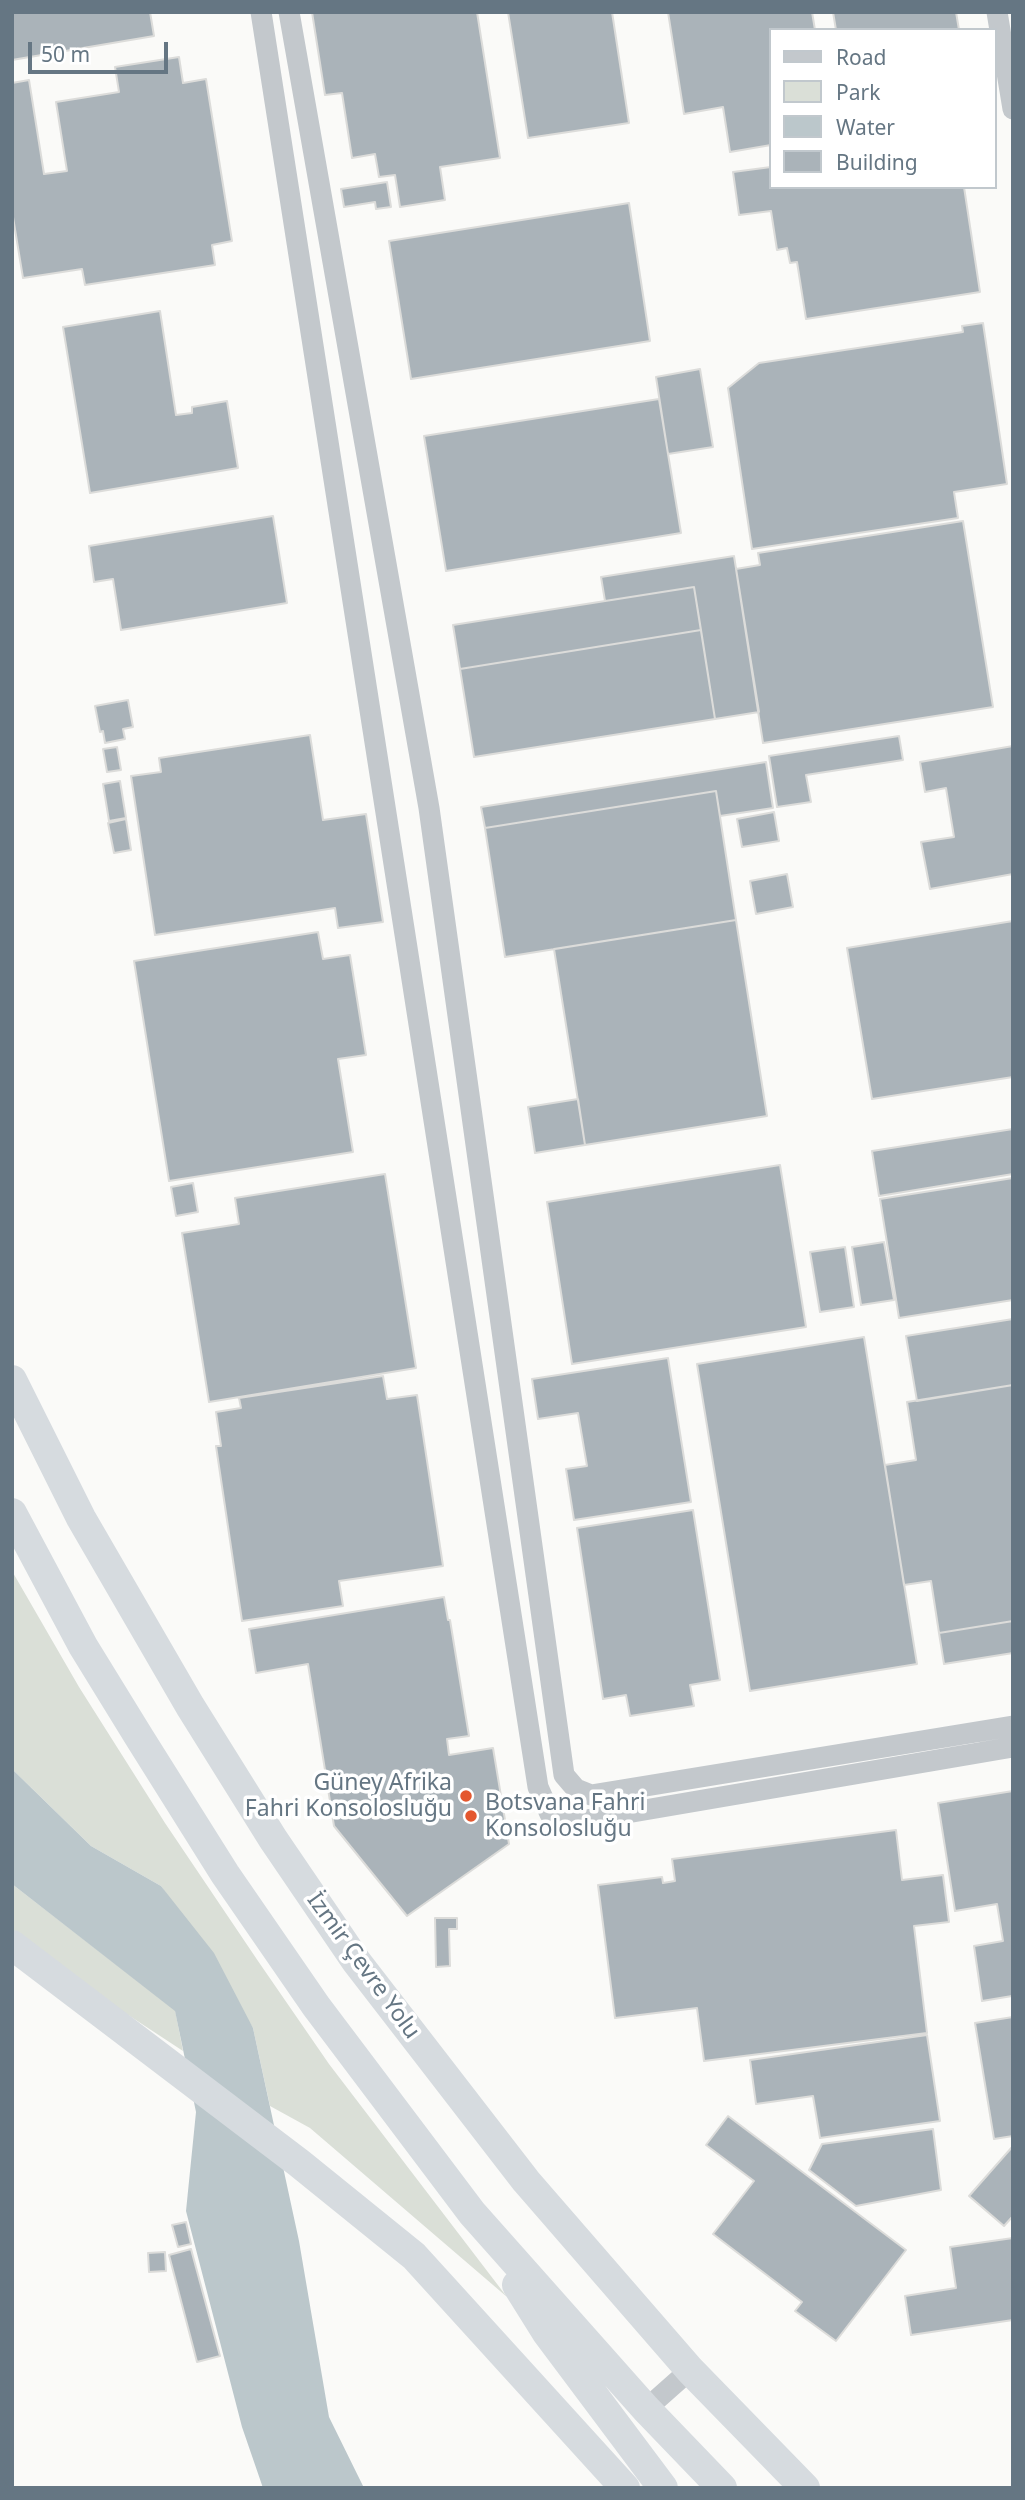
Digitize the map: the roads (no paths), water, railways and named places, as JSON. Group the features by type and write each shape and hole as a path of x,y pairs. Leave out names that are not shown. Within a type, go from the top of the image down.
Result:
{"highway":[{"name":"İzmir Çevre Yolu","path":"12,1380 81,1518 177,1684 273,1839 356,1961 526,2181 690,2370 805,2488"},
{"path":"12,1513 83,1646 225,1874 324,2016 472,2213 646,2409 723,2488"},
{"path":"12,1945 299,2163 414,2256 625,2488"},
{"path":"472,2213 547,2333 663,2488"}],"street":[{"path":"261,12 538,1787 550,1814"},
{"path":"289,12 429,808 564,1775 576,1789 591,1794 1013,1726"},
{"path":"997,12 1013,109"},
{"path":"550,1814 586,1820 1013,1747"},
{"path":"550,1814 576,1789"},
{"path":"646,2409 690,2370"}],"water":[{"path":"12,1769 91,1846 161,1886 214,1953 253,2028 299,2241 329,2417 364,2488 263,2488 242,2427 186,2211 196,2112 175,2011 12,1884"}],"place":[{"name":"Güney Afrika Fahri Konsolosluğu","path":"466,1796"},
{"name":"Botsvana Fahri Konsolosluğu","path":"471,1816"}]}
